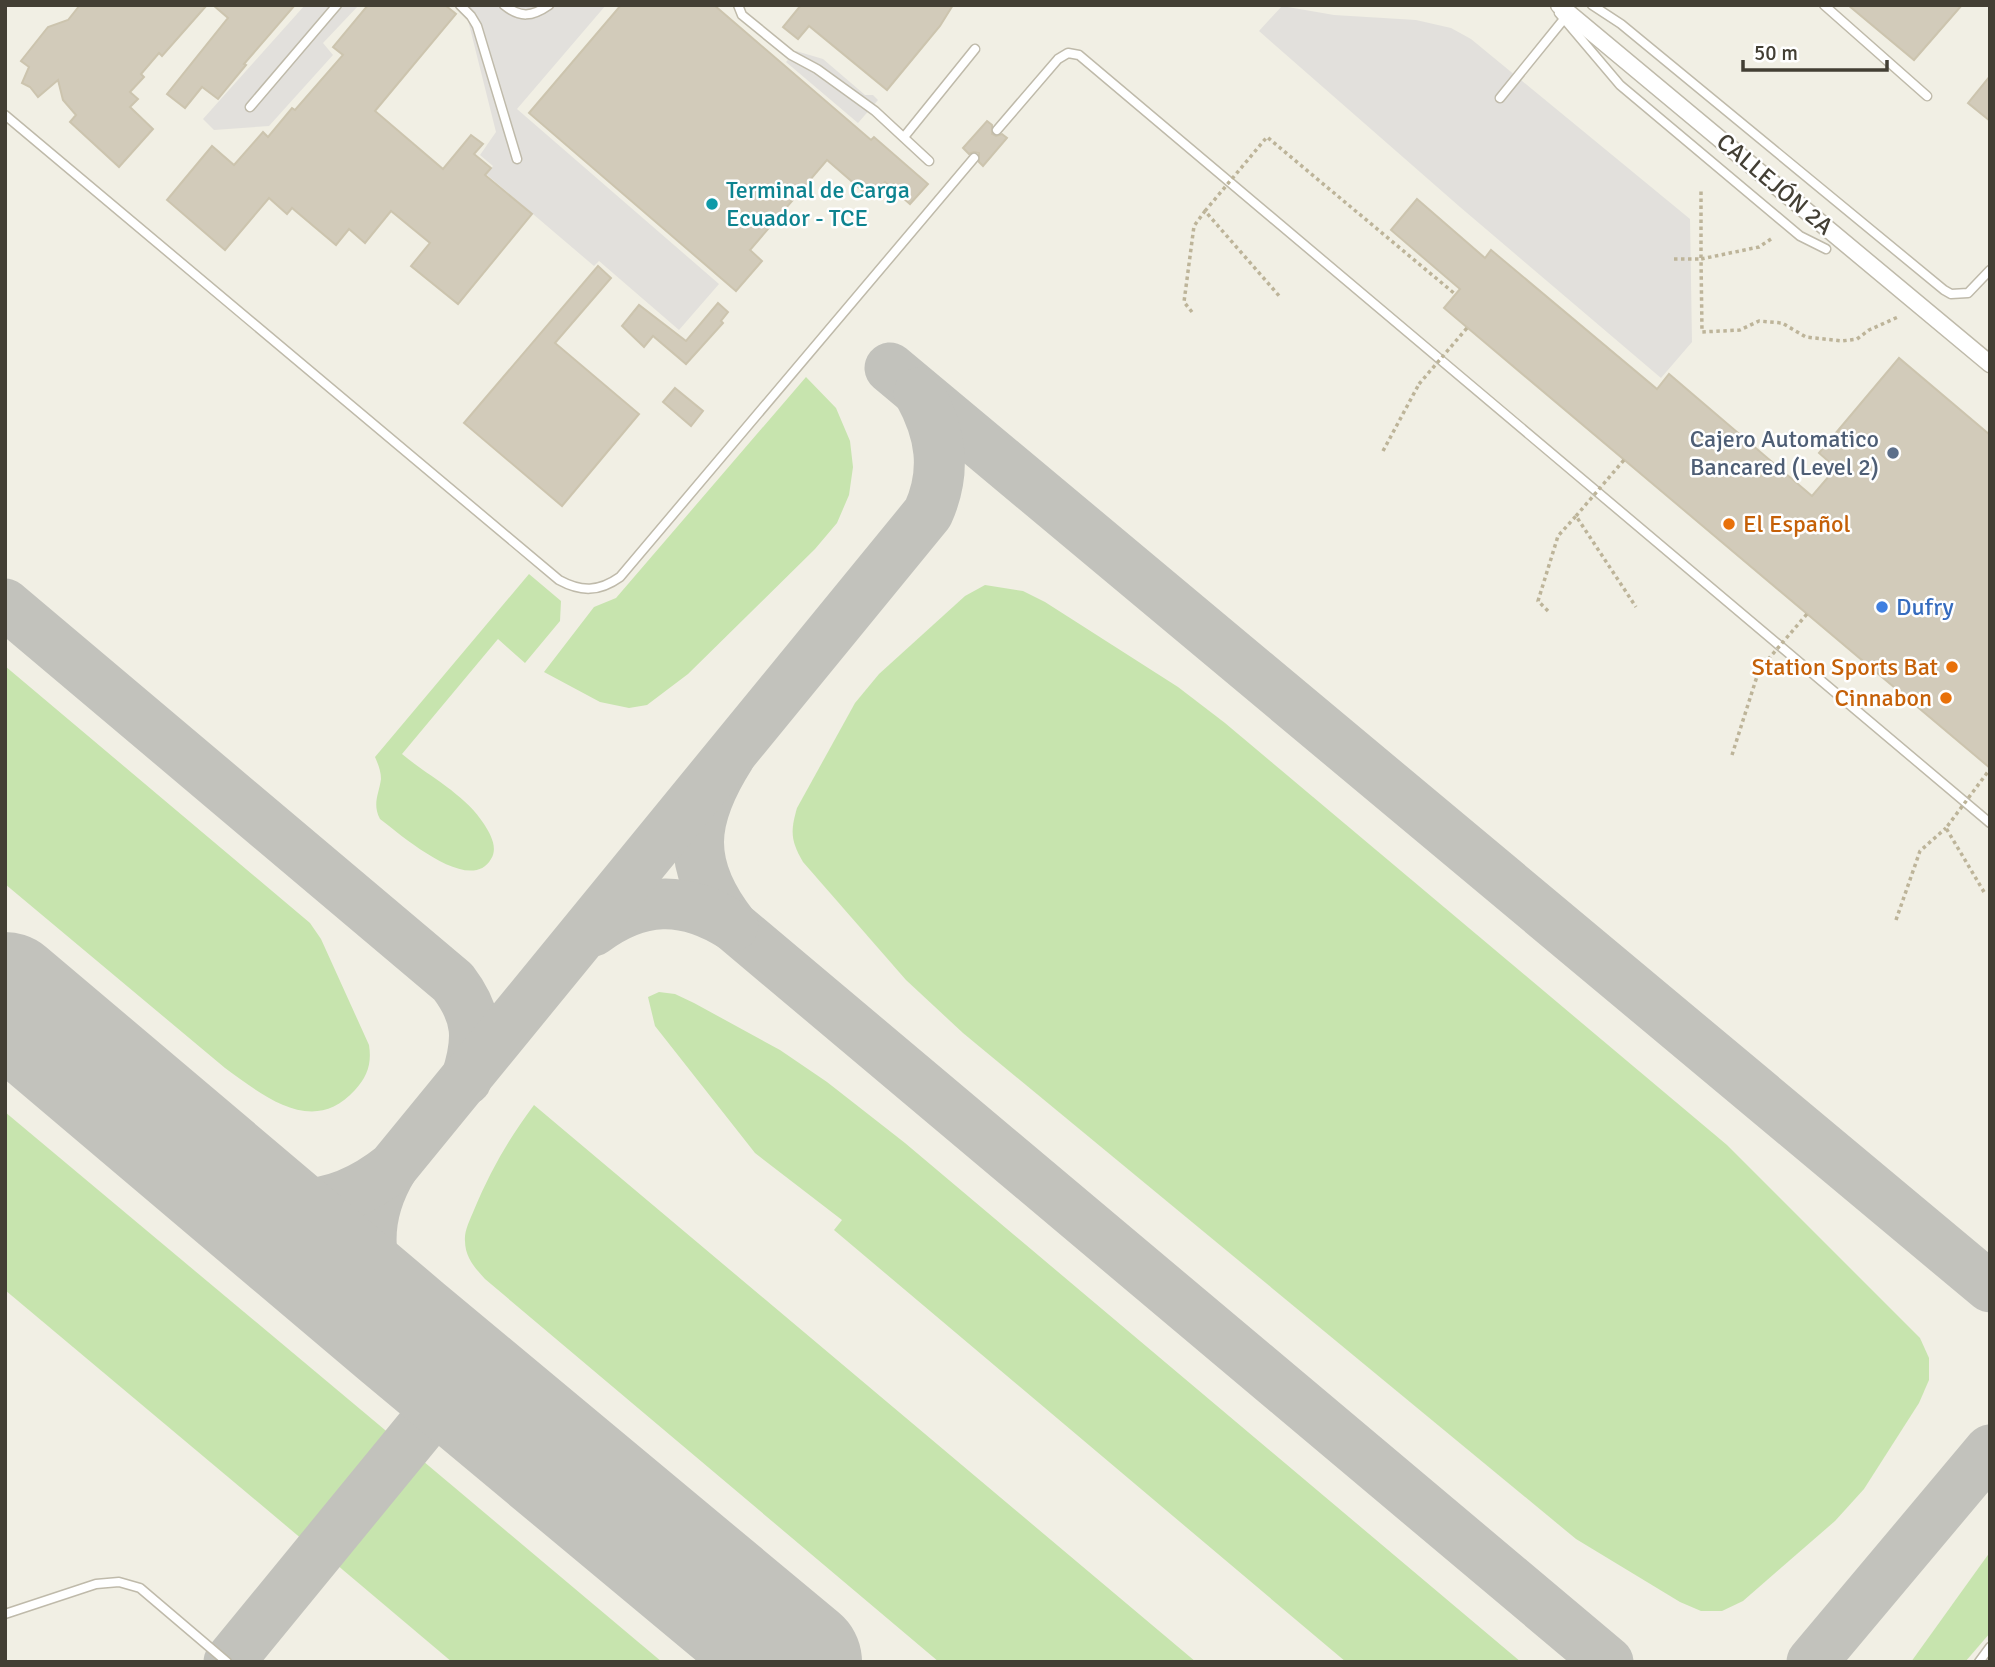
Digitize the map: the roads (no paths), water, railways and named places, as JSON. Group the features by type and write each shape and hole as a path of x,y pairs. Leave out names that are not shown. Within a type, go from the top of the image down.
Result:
{"street":[{"name":"CALLEJÓN 2A","path":"1561,12 1636,68 1990,363"}],"lane":[{"path":"250,107 337,5"},
{"path":"460,5 477,26 517,159"},
{"path":"504,5 513,13 523,16 536,14 549,5"},
{"path":"738,5 742,15 791,55 817,69 875,111 929,161"},
{"path":"1553,5 1620,85 1800,236 1826,248"},
{"path":"1591,5 1621,24 1944,290 1951,294 1968,293 1990,270"},
{"path":"1824,5 1927,96"},
{"path":"1500,98 1561,12"},
{"path":"904,137 975,49"},
{"path":"997,130 1058,59 1068,53 1084,58 1990,823"},
{"path":"5,115 559,580 583,590 609,585 620,577 974,158"},
{"path":"5,1614 96,1584 119,1583 140,1588 227,1662"},
{"path":"1979,1662 1990,1647"}],"place":[{"name":"Terminal de Carga Ecuador - TCE","path":"712,204"},
{"name":"Cajero Automatico Bancared (Level 2)","path":"1893,453"},
{"name":"El Español","path":"1729,524"},
{"name":"Dufry","path":"1882,607"},
{"name":"Station Sports Bat","path":"1952,667"},
{"name":"Cinnabon","path":"1946,698"}]}
